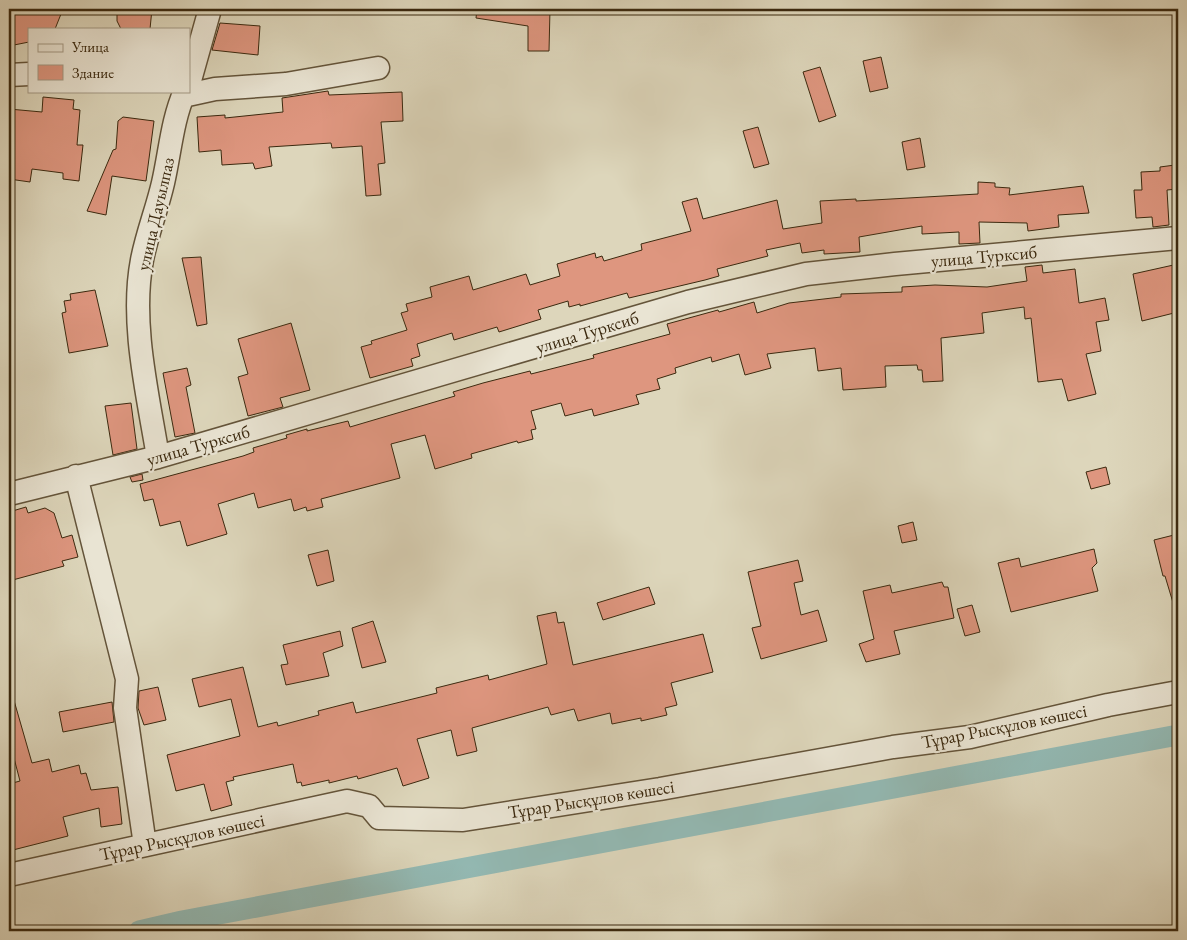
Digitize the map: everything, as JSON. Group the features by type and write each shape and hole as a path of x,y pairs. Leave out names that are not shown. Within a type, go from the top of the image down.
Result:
{"street":[{"name":"улица Дауылпаз","path":"190,76 210,9"},
{"path":"190,86 215,89 286,84 378,68"},
{"path":"9,75 28,74"},
{"name":"улица Дауылпаз","path":"158,457 145,377 138,305 142,260 157,210 176,115 185,92"},
{"name":"улица Турксиб","path":"9,494 158,457 688,302 806,274 1178,238"},
{"path":"76,476 127,679 125,708 145,845"},
{"name":"Тұрар Рысқұлов көшесі","path":"9,875 347,801 369,806 379,818 463,820 660,789 893,747 970,737 1108,705 1178,692"}],"building":[{"path":"9,9 63,9 55,28 28,28 28,42 9,46"},
{"path":"117,9 152,9 150,28 120,28 117,21"},
{"path":"477,9 550,9 549,51 528,51 528,26 476,18"},
{"path":"220,23 260,26 258,55 212,50"},
{"path":"881,57 888,88 870,92 863,61"},
{"path":"820,67 836,116 819,122 803,72"},
{"path":"328,91 329,95 402,92 403,121 381,122 385,163 378,164 381,195 366,196 362,146 332,148 331,143 269,147 272,166 255,169 253,163 222,165 221,150 199,152 197,117 225,115 225,118 283,112 282,98"},
{"path":"43,97 74,100 73,109 80,110 77,145 83,145 79,181 63,179 63,173 32,169 30,182 9,179 9,109 42,112"},
{"path":"123,117 154,121 146,181 112,176 106,215 87,211 113,150 116,149 118,121"},
{"path":"758,127 769,164 754,168 743,131"},
{"path":"920,138 925,167 907,170 902,142"},
{"path":"1175,165 1178,189 1167,190 1169,225 1153,227 1152,217 1136,218 1134,190 1142,190 1141,172 1160,171 1160,167"},
{"path":"978,182 995,183 995,187 1010,188 1009,195 1083,186 1089,213 1058,215 1059,227 1028,231 1027,223 979,222 980,243 959,244 959,232 922,234 922,226 859,237 860,252 824,254 824,250 802,253 800,243 766,250 768,256 717,269 719,276 705,280 629,298 627,293 580,306 580,304 569,307 568,301 538,310 541,319 499,332 497,327 454,340 452,333 417,344 420,356 411,359 413,366 370,378 361,347 372,344 371,341 407,330 401,313 408,311 406,304 432,297 430,287 469,276 473,290 526,274 530,285 560,276 557,264 595,253 596,258 602,256 604,261 642,250 641,244 691,231 682,202 697,198 703,219 777,200 783,229 822,223 820,201 856,199 856,201 978,194"},
{"path":"201,257 207,324 197,326 182,258"},
{"path":"1178,264 1178,312 1142,321 1133,274"},
{"path":"1042,265 1043,273 1075,269 1079,303 1105,298 1109,320 1096,322 1101,351 1086,354 1096,394 1068,401 1062,379 1038,382 1031,318 1025,319 1024,307 982,313 984,333 941,338 943,381 923,382 922,370 918,370 917,365 885,366 886,387 843,390 841,368 818,371 815,348 767,354 771,368 745,375 739,354 712,362 711,357 675,368 676,373 657,379 660,389 636,395 639,404 594,416 592,409 565,416 561,403 531,411 536,429 531,430 533,439 518,443 517,441 471,454 472,458 435,469 425,435 391,444 400,478 321,499 323,507 307,511 306,507 294,511 291,499 258,508 254,493 218,504 227,534 187,546 180,521 160,526 153,499 144,501 140,484 243,456 254,452 253,448 287,438 286,435 348,421 350,427 455,396 453,392 483,383 530,371 531,374 594,358 593,355 670,334 667,324 718,310 719,312 754,302 757,313 789,303 841,297 841,294 902,292 902,287 935,285 987,287 1027,281 1025,267"},
{"path":"95,290 108,346 69,353 62,313 66,312 64,301 71,300 70,294"},
{"path":"291,323 310,390 280,398 283,407 248,416 238,377 248,374 238,339"},
{"path":"187,368 191,385 186,387 195,433 175,437 163,373"},
{"path":"131,403 137,449 113,455 105,406"},
{"path":"1106,467 1110,484 1091,489 1086,472"},
{"path":"142,474 143,480 132,482 130,477"},
{"path":"26,507 28,513 45,508 54,513 62,538 72,535 78,557 62,561 64,566 9,581 9,512"},
{"path":"913,522 917,540 902,543 898,526"},
{"path":"1178,534 1178,606 1174,606 1165,576 1163,576 1154,540"},
{"path":"1094,549 1097,563 1092,568 1098,591 1011,612 998,563 1019,558 1021,567"},
{"path":"328,550 334,581 317,586 308,555"},
{"path":"798,560 803,581 794,583 801,615 818,610 827,641 761,659 752,628 761,626 748,572"},
{"path":"942,582 944,587 948,587 954,618 894,631 900,654 866,662 859,644 874,639 863,591 890,585 892,593"},
{"path":"649,587 655,604 603,620 597,603"},
{"path":"972,605 980,632 965,636 957,609"},
{"path":"556,612 558,623 564,622 573,665 703,634 713,672 671,683 677,705 665,708 667,715 641,721 641,718 612,724 610,713 578,721 574,709 551,715 548,707 472,728 477,751 457,756 451,730 417,739 429,778 403,786 397,768 358,779 357,776 329,783 329,780 302,786 301,782 297,783 293,764 233,777 234,780 226,782 232,805 211,811 204,784 176,791 167,755 240,736 231,699 199,707 192,679 243,667 258,727 277,722 278,726 319,715 318,711 353,702 356,713 437,693 436,688 488,675 489,680 547,664 537,616"},
{"path":"373,621 386,662 362,668 352,628"},
{"path":"340,631 343,646 323,653 329,676 286,685 281,665 288,664 283,645"},
{"path":"158,687 166,720 144,725 138,708 139,691"},
{"path":"9,697 13,697 32,763 49,759 52,772 79,765 81,774 86,773 91,790 118,787 122,824 101,827 99,808 63,817 68,836 9,851 9,784 20,781 9,739"},
{"path":"112,702 114,722 63,732 59,712"}],"waterway":[{"path":"139,931 182,921 1178,735"}]}
